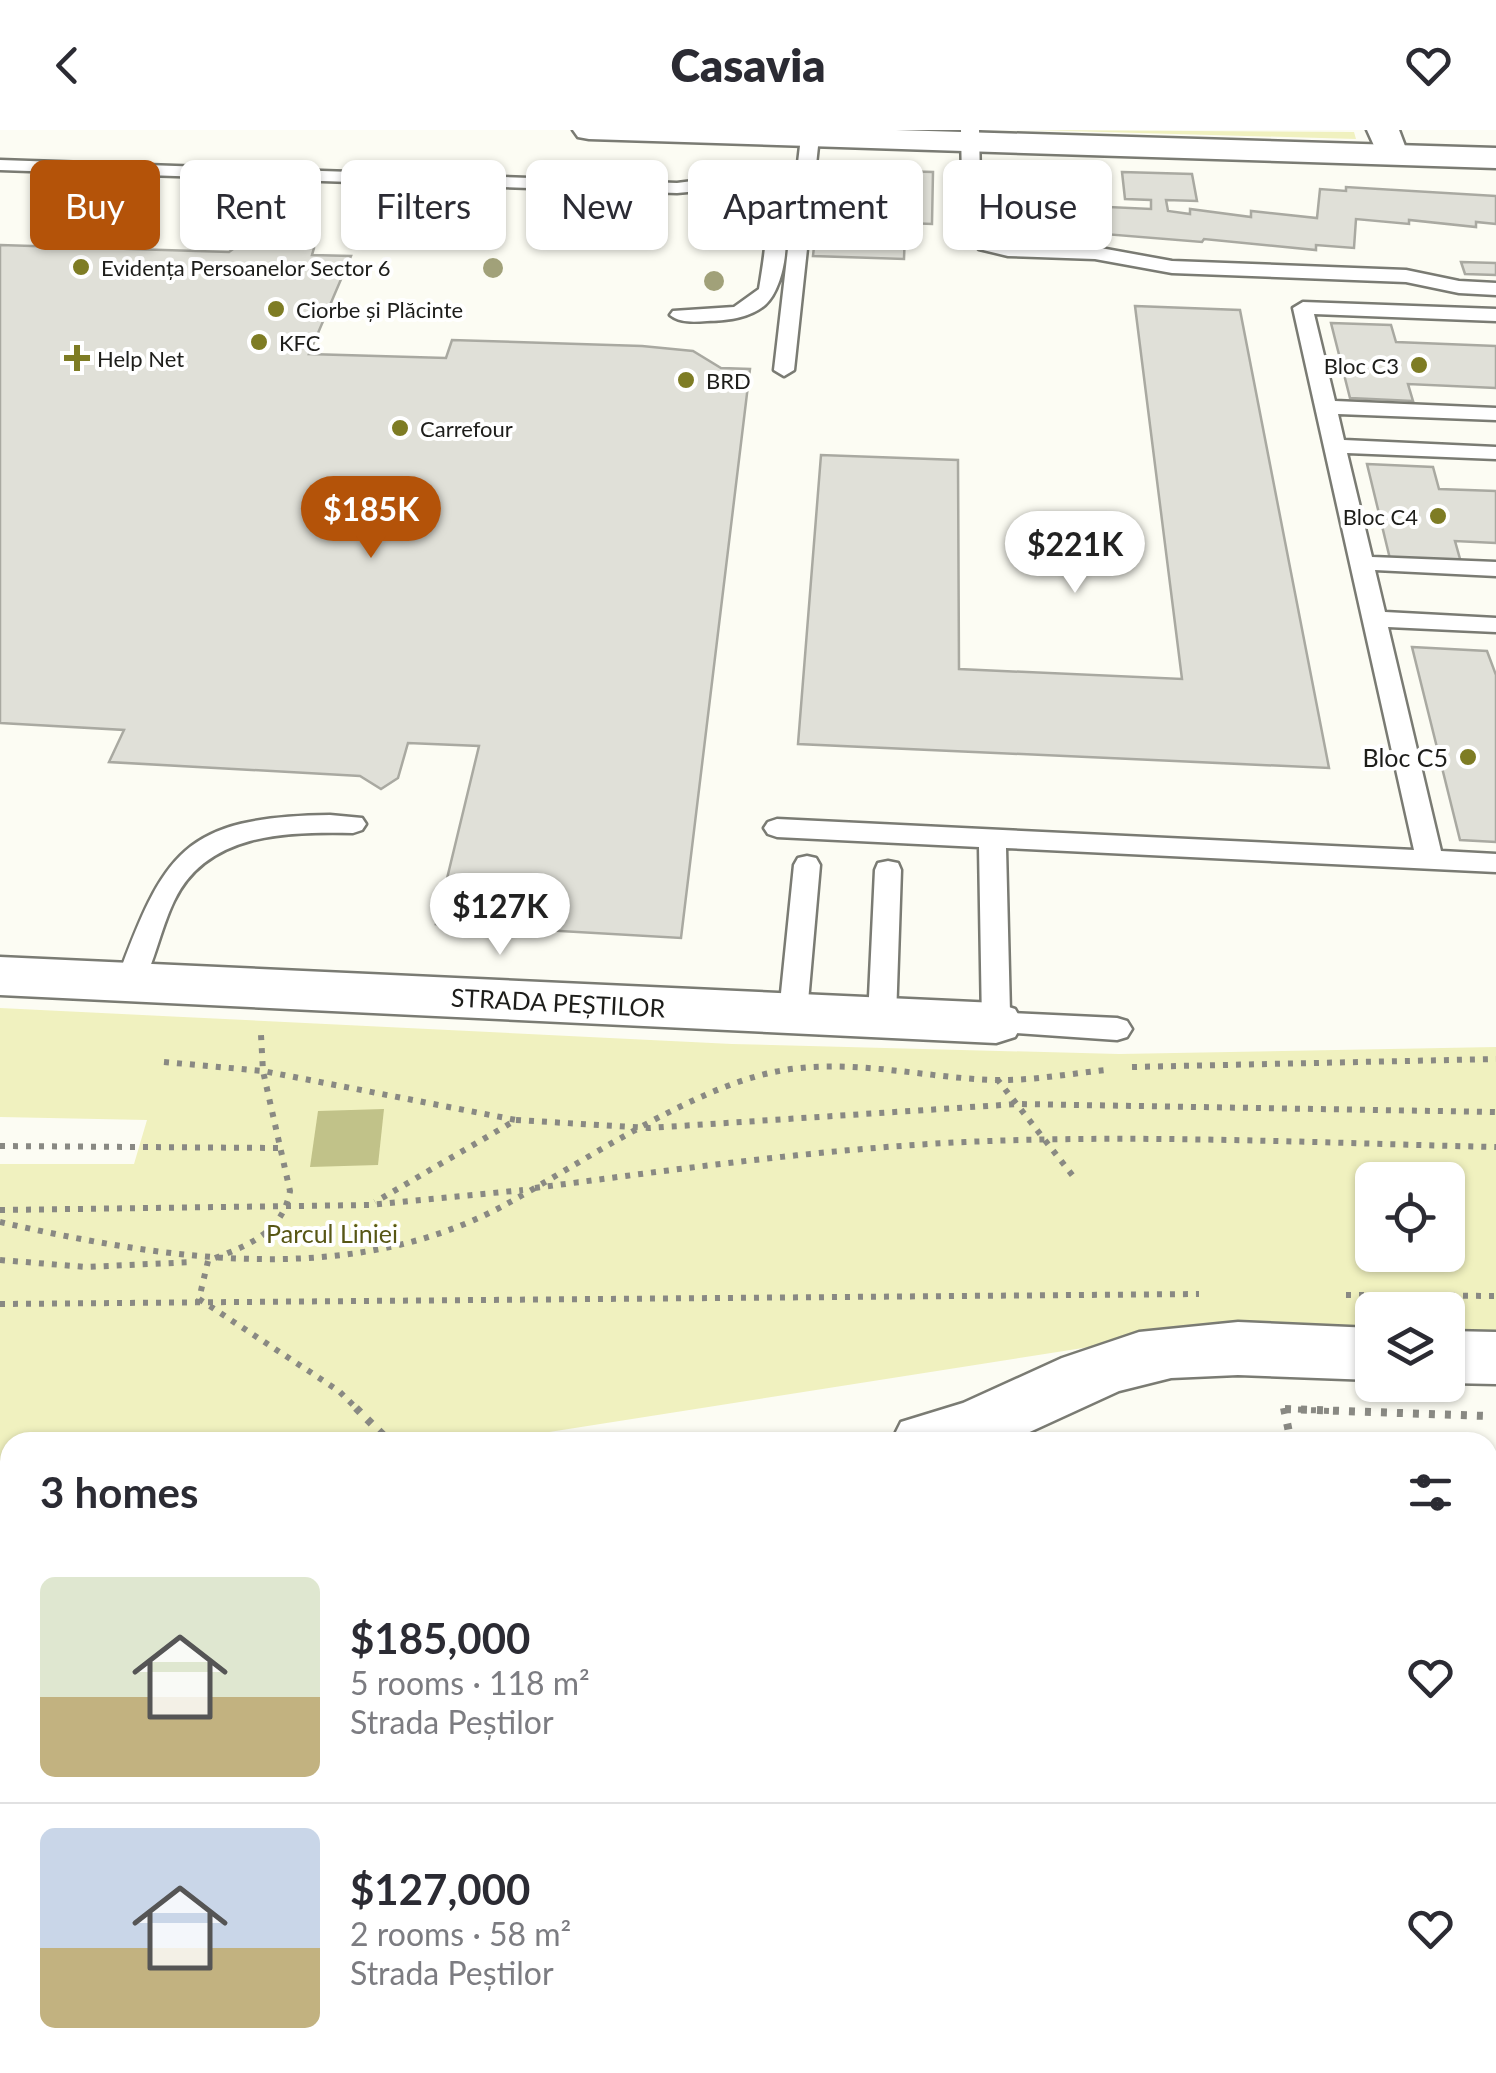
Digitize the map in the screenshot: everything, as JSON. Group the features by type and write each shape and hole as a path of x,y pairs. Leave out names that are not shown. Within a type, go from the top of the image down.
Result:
{"main road":[{"path":"589,130 810,137 1388,142 1496,158"},
{"name":"STRADA PEȘTILOR","path":"0,976 996,1023"},
{"path":"967,1432 1107,1368 1175,1348 1355,1353"},
{"path":"1465,1357 1496,1358"}],"lane":[{"path":"970,136 972,232 986,245 1008,250 1095,254 1172,266 1406,276 1459,287 1496,289"},
{"path":"784,370 810,137"},
{"path":"0,164 677,188 702,185 764,197 775,211 776,223 768,290 762,299 733,314 680,315"},
{"path":"677,188 746,202 760,214 751,286 740,300 708,316"},
{"path":"1336,273 1345,309"},
{"path":"1430,860 1303,308 1496,315"},
{"path":"1326,406 1496,414"},
{"path":"1335,446 1496,453"},
{"path":"1362,562 1496,569"},
{"path":"1375,619 1496,624"},
{"path":"130,982 162,900 193,856 217,842 258,829 294,823 353,824"},
{"path":"776,828 1496,863"},
{"path":"992,839 996,1023"},
{"path":"794,1013 806,865"},
{"path":"882,1018 888,870"},
{"name":"STRADA PEȘTILOR","path":"996,1023 1117,1029"}],"path":[{"path":"996,1023 997,1080 1073,1176"},
{"path":"1129,1068 1496,1059"},
{"path":"164,1062 263,1071 516,1120 649,1128 1018,1104 1496,1112"},
{"path":"0,1260 86,1267 151,1267 376,1252 470,1222 649,1128 746,1080 773,1072 841,1069 997,1080 1110,1070"},
{"path":"0,1222 91,1244 208,1261 248,1246 273,1228 289,1207 290,1191 263,1071"},
{"path":"369,1204 404,1188 516,1120"},
{"path":"0,1210 369,1204 530,1189 810,1154 1046,1139 1496,1147"},
{"path":"0,1146 278,1148"},
{"path":"199,1300 208,1261"},
{"path":"0,1304 1220,1294"},
{"path":"1338,1295 1496,1296"},
{"path":"199,1300 339,1391 380,1432"},
{"path":"1284,1409 1488,1416"}],"green space":[{"path":"1033,130 1354,132 1356,139"},
{"name":"Parcul Liniei","path":"0,1008 732,1044 1119,1054 1496,1047 1496,1336 1465,1335 1465,1292 1355,1292 1355,1331 1217,1327 550,1432 0,1432 0,1164 134,1164 147,1120 0,1117"}],"shaded area":[{"path":"384,1109 378,1165 310,1167 318,1111"}],"building":[{"path":"923,172 933,172 932,224 923,224"},
{"path":"1122,172 1192,174 1197,201 1166,200 1168,211 1190,214 1190,209 1251,217 1251,211 1317,218 1320,189 1346,191 1346,187 1496,196 1496,224 1476,222 1476,227 1356,219 1354,248 1316,245 1316,250 1112,235 1112,207 1151,209 1151,200 1125,199"},
{"path":"0,245 30,246 30,250 313,250 312,255 351,256 309,354 446,358 452,340 642,346 693,351 721,368 750,369 681,938 436,924 479,746 408,743 398,778 381,789 360,776 109,762 124,730 0,723"},
{"path":"814,250 904,250 904,259 813,256"},
{"path":"1461,262 1496,263 1496,275 1465,274"},
{"path":"1135,306 1240,310 1329,768 798,744 821,455 958,460 959,669 1182,679"},
{"name":"Bloc C3","path":"1331,323 1391,325 1396,342 1496,346 1496,388 1408,384 1413,401 1350,398"},
{"name":"Bloc C4","path":"1367,464 1433,467 1439,489 1496,491 1496,543 1455,541 1462,566 1391,563"},
{"name":"Bloc C5","path":"1412,647 1487,651 1496,675 1496,842 1460,840"}],"place":[{"name":"Evidența Persoanelor Sector 6","path":"81,267"},
{"name":"Ciorbe și Plăcinte","path":"276,309"},
{"name":"KFC","path":"259,342"},
{"name":"Help Net","path":"77,358"},
{"name":"Bloc C3","path":"1419,365"},
{"name":"BRD","path":"686,380"},
{"name":"Carrefour","path":"400,428"},
{"name":"Bloc C4","path":"1438,516"},
{"name":"Bloc C5","path":"1468,757"}]}
